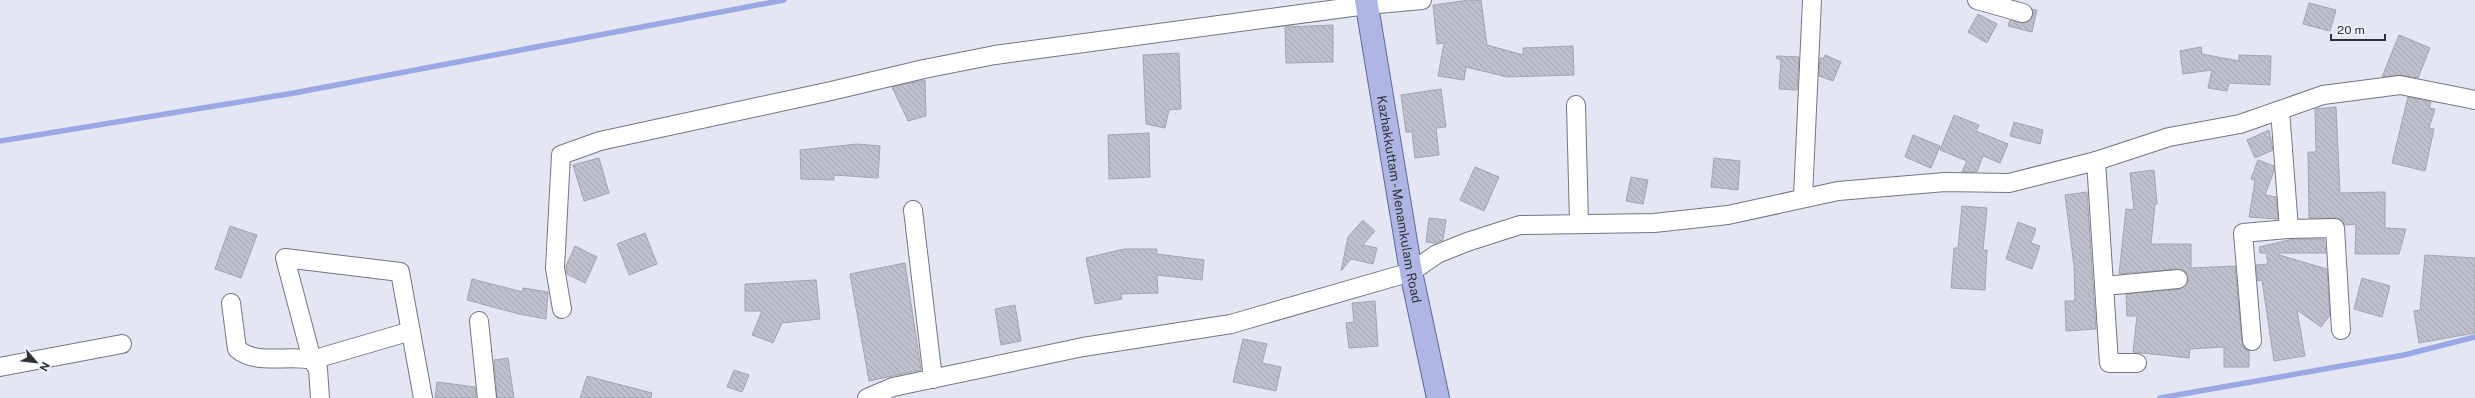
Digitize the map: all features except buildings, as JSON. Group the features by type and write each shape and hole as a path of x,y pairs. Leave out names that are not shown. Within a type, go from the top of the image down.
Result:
{"main road":[{"name":"Kazhakkuttam - Menamkulam Road","path":"1367,3 1410,272 1438,398"}],"street":[{"path":"562,308 555,268 561,155 600,141 979,58 1367,3 1422,0"},
{"path":"1803,197 1812,0"},
{"path":"1976,0 2023,13"},
{"path":"867,398 893,387 1083,348 1231,324 1410,272 1437,254 1467,242 1520,225 1654,223 1728,215 1803,197 1838,191 1945,182 2009,183 2096,161 2169,137 2240,124 2324,94 2400,85 2475,100"},
{"path":"1576,106 1579,223"},
{"path":"2280,110 2289,229"},
{"path":"2096,161 2109,363 2137,363"},
{"path":"913,210 933,379"},
{"path":"2252,341 2243,233 2289,229 2335,228 2341,330"},
{"path":"320,398 318,369 312,360 285,258 400,272 423,398"},
{"path":"2104,286 2178,279"},
{"path":"231,303 237,349 244,355 256,358 302,357 312,360 411,331"},
{"path":"479,321 486,398"},
{"path":"0,367 122,344"}],"waterway":[{"path":"0,141 294,93 784,0"},
{"path":"2160,398 2404,355 2475,337"}]}
